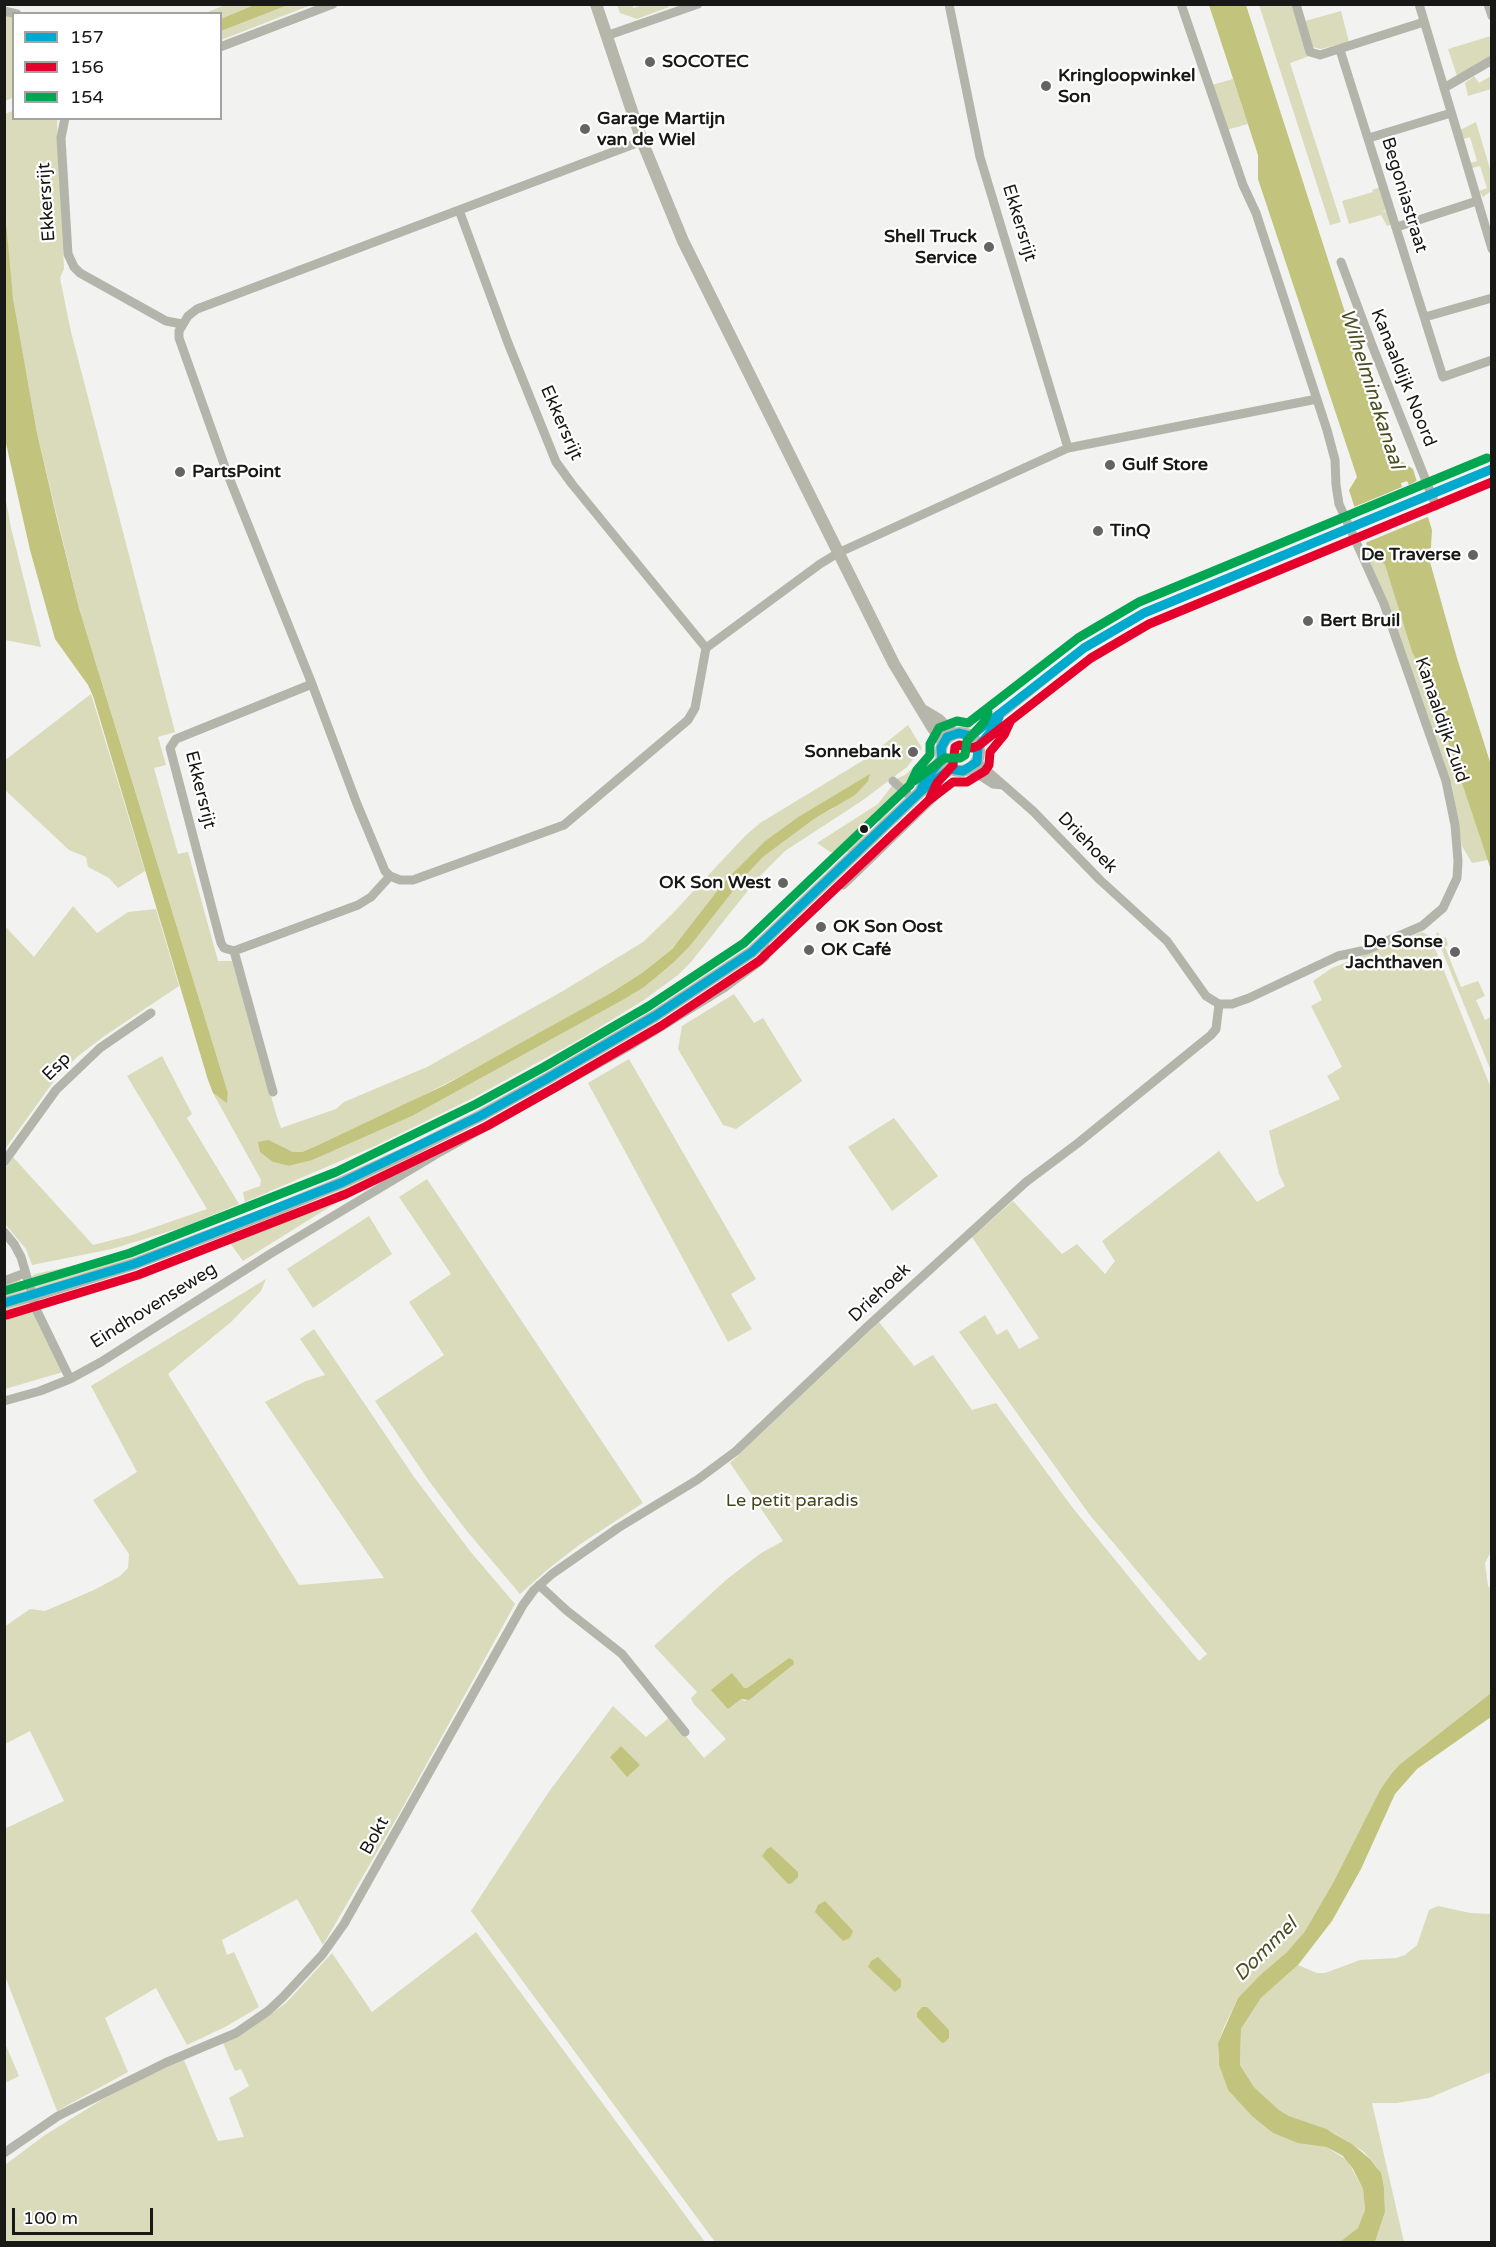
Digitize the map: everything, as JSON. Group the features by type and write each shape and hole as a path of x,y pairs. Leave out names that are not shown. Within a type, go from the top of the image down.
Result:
{"main road":[{"path":"596,4 642,141 683,241 894,664 932,727 948,738"},
{"path":"965,734 975,742 973,766 957,771 946,764 941,748 948,738 965,734"},
{"name":"Eindhovenseweg","path":"4,1302 32,1296 134,1264 215,1235 341,1183 482,1115 616,1039 721,974 764,941 896,823 927,777 946,764"}],"street":[{"path":"222,45 333,4"},
{"path":"606,36 698,4"},
{"name":"Ekkersrijt","path":"949,4 980,157 1068,448"},
{"path":"1181,4 1243,185 1256,213 1317,399 1335,460 1339,504 1355,526"},
{"path":"1296,4 1310,52 1320,55 1425,22"},
{"path":"1419,4 1491,249"},
{"path":"1488,4 1491,16"},
{"name":"Begoniastraat","path":"1340,50 1443,377 1491,360"},
{"path":"1444,88 1491,60"},
{"path":"1369,138 1451,113"},
{"name":"Ekkersrijt","path":"65,120 61,138 68,254 74,267 80,273 166,321 182,324"},
{"path":"642,141 197,309 182,324 179,338 226,470 385,871 400,880 413,880 564,825 688,720 695,708 706,648 814,568 838,553 1068,448 1317,399"},
{"path":"1397,227 1477,201"},
{"name":"Ekkersrijt","path":"459,210 508,343 556,462 706,648"},
{"name":"Kanaaldijk Noord","path":"1341,262 1428,496 1436,506"},
{"path":"1425,317 1491,298"},
{"path":"975,742 988,721 1000,715 1084,648 1121,625 1491,469"},
{"name":"Kanaaldijk Zuid","path":"1219,1004 1232,1004 1249,998 1338,956 1366,950 1428,923 1449,897 1457,878 1458,845 1453,807 1355,526"},
{"name":"Ekkersrijt","path":"273,1092 234,951 224,948 221,944 170,748 176,739 312,684"},
{"name":"Driehoek","path":"539,1585 618,1528 697,1480 736,1451 868,1326 1026,1182 1078,1143 1216,1029 1219,1004 1206,996 1167,941 1100,880 1033,811 1003,784 993,783 973,766"},
{"path":"893,781 916,796"},
{"name":"Eindhovenseweg","path":"843,885 896,823 939,792"},
{"path":"234,951 358,905 371,897 390,876"},
{"name":"Eindhovenseweg","path":"4,1401 40,1391 101,1362 251,1266 432,1157 590,1070 729,984 765,957 764,941"},
{"name":"Esp","path":"4,1162 56,1090 100,1048 151,1012"},
{"path":"4,1232 21,1257 37,1311 70,1378"},
{"path":"4,1281 25,1273"},
{"path":"539,1585 621,1654 684,1732"},
{"name":"Bokt","path":"4,2153 58,2116 165,2063 236,2033 268,2011 283,1997 322,1955 344,1924 523,1605 539,1585"}],"green space":[{"path":"646,4 668,5 669,7 637,19 620,13 617,5 632,5 633,8"},
{"path":"225,5 257,5 222,19 222,12 208,12"},
{"path":"288,5 311,5 222,40 222,31"},
{"path":"1259,5 1293,5 1315,54 1290,63 1341,222 1330,225"},
{"path":"1341,11 1349,42 1321,49 1313,47 1305,21"},
{"path":"4,16 12,16 12,98 5,101"},
{"path":"1491,36 1491,56 1457,76 1448,49"},
{"path":"1474,76 1479,83 1491,76 1491,89 1468,96 1465,83"},
{"path":"1233,79 1248,124 1226,130 1212,85"},
{"path":"12,111 12,120 57,120 64,269 60,278 71,332 175,732 158,737 166,765 154,768 178,854 188,852 218,961 232,961 281,1128 336,1109 344,1102 427,1067 563,991 643,942 760,823 867,758 908,725 922,748 907,767 863,800 785,851 758,878 691,962 678,975 644,1000 582,1038 473,1098 373,1147 245,1202 243,1192 260,1186 261,1180 213,1093 227,1102 228,1093 79,608 37,433 13,298 5,200 4,114","holes":["869,775 832,809 814,819 763,857 744,877 690,946 674,962 621,1001 412,1116 298,1164 289,1166 273,1162 269,1140 293,1152 302,1152 314,1147 412,1101 507,1052 642,973 682,940 725,881 765,841 798,817"]},
{"path":"1476,122 1491,172 1491,191 1483,197 1479,191 1487,188 1480,166 1472,168 1470,163 1477,161 1470,137 1463,139 1460,130"},
{"path":"1381,187 1387,209 1382,212 1388,211 1392,224 1387,226 1381,215 1349,224 1342,201 1373,192 1372,190"},
{"path":"5,495 11,528 41,647 5,640"},
{"path":"1368,550 1385,565 1412,652 1430,688 1488,860 1472,863 1462,846 1452,786 1363,551"},
{"path":"91,694 145,871 118,888 109,878 88,867 86,857 69,850 5,790 4,761"},
{"path":"960,743 967,746 970,753 967,760 960,763 953,760 950,753 953,746"},
{"path":"924,757 933,763 923,777 850,852 830,852 817,843 878,804 898,778 905,775"},
{"path":"73,906 97,933 128,912 156,909 179,986 77,1057 56,1078 5,1149 4,925 34,957"},
{"name":"Le petit paradis","path":"1422,932 1430,936 1491,1088 1492,1550 1485,1563 1488,1586 1491,1589 1491,1693 1399,1765 1391,1774 1380,1790 1334,1881 1305,1931 1287,1952 1238,1998 1218,2043 1219,2065 1228,2090 1273,2133 1298,2142 1326,2147 1347,2160 1363,2189 1365,2210 1362,2223 1352,2235 1340,2242 715,2242 471,1911 548,1793 613,1706 646,1737 670,1717 704,1758 726,1739 693,1703 691,1698 697,1692 654,1646 726,1580 761,1553 783,1541 730,1463 879,1322 914,1366 933,1355 972,1410 996,1403 1072,1507 1156,1610 1199,1661 1207,1654 1089,1514 959,1332 985,1315 997,1335 1007,1329 1019,1349 1039,1338 972,1237 1013,1201 1062,1254 1077,1244 1105,1274 1115,1261 1102,1241 1219,1151 1257,1202 1285,1186 1279,1174 1269,1131 1340,1099 1327,1076 1342,1067 1311,1006 1322,1000 1313,981 1332,968","holes":["789,1658 745,1701 741,1699 744,1688"]},
{"path":"1438,932 1441,939 1446,937 1448,945 1445,947 1461,987 1478,981 1485,996 1476,1000 1485,1020 1491,1017 1491,1071 1438,941 1436,934"},
{"path":"734,994 754,1023 763,1018 802,1081 736,1129 723,1125 678,1049 682,1026"},
{"path":"162,1056 192,1114 187,1118 239,1204 183,1227 112,1249 32,1265 26,1249 5,1224 5,1169 13,1157 93,1245 132,1235 207,1209 127,1076"},
{"path":"629,1059 756,1279 731,1294 752,1329 728,1342 588,1083"},
{"path":"894,1118 938,1176 892,1211 848,1147"},
{"path":"403,1161 243,1261 227,1239 297,1210"},
{"path":"427,1179 643,1503 579,1545 520,1594 466,1530 429,1481 375,1401 444,1355 409,1302 451,1274 399,1197"},
{"path":"369,1216 392,1254 313,1308 287,1269"},
{"path":"161,1247 34,1290 31,1277 35,1274"},
{"path":"266,1279 261,1291 231,1322 168,1374 299,1585 384,1578 265,1402 306,1381 325,1375 300,1339 314,1329 414,1477 470,1551 515,1604 399,1814 323,1945 297,1899 222,1940 227,1955 234,1952 259,2007 225,2027 187,2045 156,1988 105,2018 128,2072 57,2111 5,1976 4,1829 64,1801 30,1731 5,1744 4,1627 30,1609 45,1611 94,1590 120,1576 128,1568 129,1554 93,1500 137,1472 91,1386"},
{"path":"19,1280 23,1282 26,1292 5,1297 5,1285"},
{"path":"30,1303 63,1372 5,1389 4,1309"},
{"path":"1438,1906 1470,1913 1491,1914 1491,2072 1429,2098 1396,2103 1372,2103 1404,2242 1375,2242 1385,2212 1384,2187 1377,2167 1364,2152 1336,2134 1279,2110 1254,2087 1240,2065 1241,2029 1261,1998 1298,1965 1317,1973 1325,1973 1360,1960 1396,1958 1405,1955 1417,1945 1429,1910"},
{"path":"476,1932 705,2242 5,2242 5,2165 45,2135 103,2099 157,2071 184,2060 218,2141 244,2137 229,2098 249,2086 241,2069 235,2071 223,2043 286,2003 332,1953 372,2012"},
{"path":"4,2041 19,2076 5,2083 4,2083"}],"water":[{"path":"257,4 288,5 222,31 222,19"},
{"name":"Wilhelminakanaal","path":"1209,5 1246,5 1352,334 1398,459 1413,469 1432,530 1430,562 1491,765 1491,870 1430,688 1412,652 1385,565 1368,549 1349,490 1357,477 1258,179 1258,155"},
{"path":"4,200 13,298 37,433 57,519 79,608 228,1093 227,1103 213,1093 208,1080 93,696 88,685 55,639 30,550 5,439"},
{"path":"870,774 868,781 855,795 814,819 763,857 744,877 690,946 644,987 412,1116 333,1151 289,1166 273,1162 260,1152 258,1142 269,1140 293,1152 302,1152 314,1147 445,1085 609,994 642,973 673,948 725,881 765,841 798,817"},
{"path":"789,1658 794,1664 749,1700 741,1699 728,1709 711,1690 732,1673 744,1688 747,1688"},
{"path":"1491,1693 1491,1717 1417,1769 1395,1794 1361,1869 1332,1921 1298,1965 1261,1998 1241,2029 1240,2065 1254,2087 1289,2116 1326,2129 1352,2144 1370,2159 1381,2173 1385,2212 1375,2242 1340,2242 1358,2228 1365,2210 1363,2189 1353,2169 1343,2156 1336,2152 1326,2147 1298,2143 1273,2133 1252,2116 1228,2090 1219,2065 1218,2043 1238,1998 1287,1952 1305,1931 1334,1881 1380,1790 1391,1774 1399,1765"},
{"path":"621,1746 640,1765 627,1777 610,1757"},
{"path":"771,1847 798,1872 798,1877 792,1883 788,1884 762,1856"},
{"path":"825,1901 853,1931 850,1938 843,1941 815,1912 818,1905"},
{"path":"878,1957 901,1980 901,1987 895,1992 868,1967 871,1961"},
{"path":"922,2007 927,2007 949,2030 949,2038 945,2042 942,2043 917,2017"}],"pier":[{"path":"1418,480 1430,516 1365,543 1354,507 1402,487 1401,483 1407,481 1409,485"}],"transit line":[{"name":"154","path":"4,1291 130,1253 336,1172 476,1104 544,1067 649,1006 744,943 910,785 917,770 930,755 930,744 939,728 957,721 968,723 1078,638 1139,602 1487,458"},
{"name":"157","path":"4,1303 134,1264 341,1183 482,1115 550,1077 655,1016 752,952 920,792 927,777 942,759 941,748 947,737 959,733 971,736 1084,648 1144,613 1492,469"},
{"name":"156","path":"7,1315 138,1275 346,1194 487,1126 661,1026 759,961 929,800 937,783 953,765 955,747 959,745 972,748 978,746 1091,658 1149,624 1492,482"},
{"name":"154","path":"914,781 945,758 960,758 965,755 967,741 984,722 988,712"},
{"name":"157","path":"921,791 950,769 963,771 977,762 978,747 994,728 999,717"},
{"name":"156","path":"928,801 953,782 967,782 985,771 989,765 990,752 1004,735 1010,722"}],"place":[{"name":"SOCOTEC","path":"650,62"},
{"name":"Kringloopwinkel Son","path":"1046,86"},
{"name":"Garage Martijn van de Wiel","path":"585,129"},
{"name":"Shell Truck Service","path":"989,247"},
{"name":"Gulf Store","path":"1110,465"},
{"name":"PartsPoint","path":"180,472"},
{"name":"TinQ","path":"1098,531"},
{"name":"De Traverse","path":"1473,555"},
{"name":"Bert Bruil","path":"1308,621"},
{"name":"Sonnebank","path":"913,752"},
{"name":"OK Son West","path":"783,883"},
{"name":"OK Son Oost","path":"821,927"},
{"name":"OK Café","path":"809,950"},
{"name":"De Sonse Jachthaven","path":"1455,952"}],"water label":[{"name":"Dommel","path":"1266,1950"}]}
